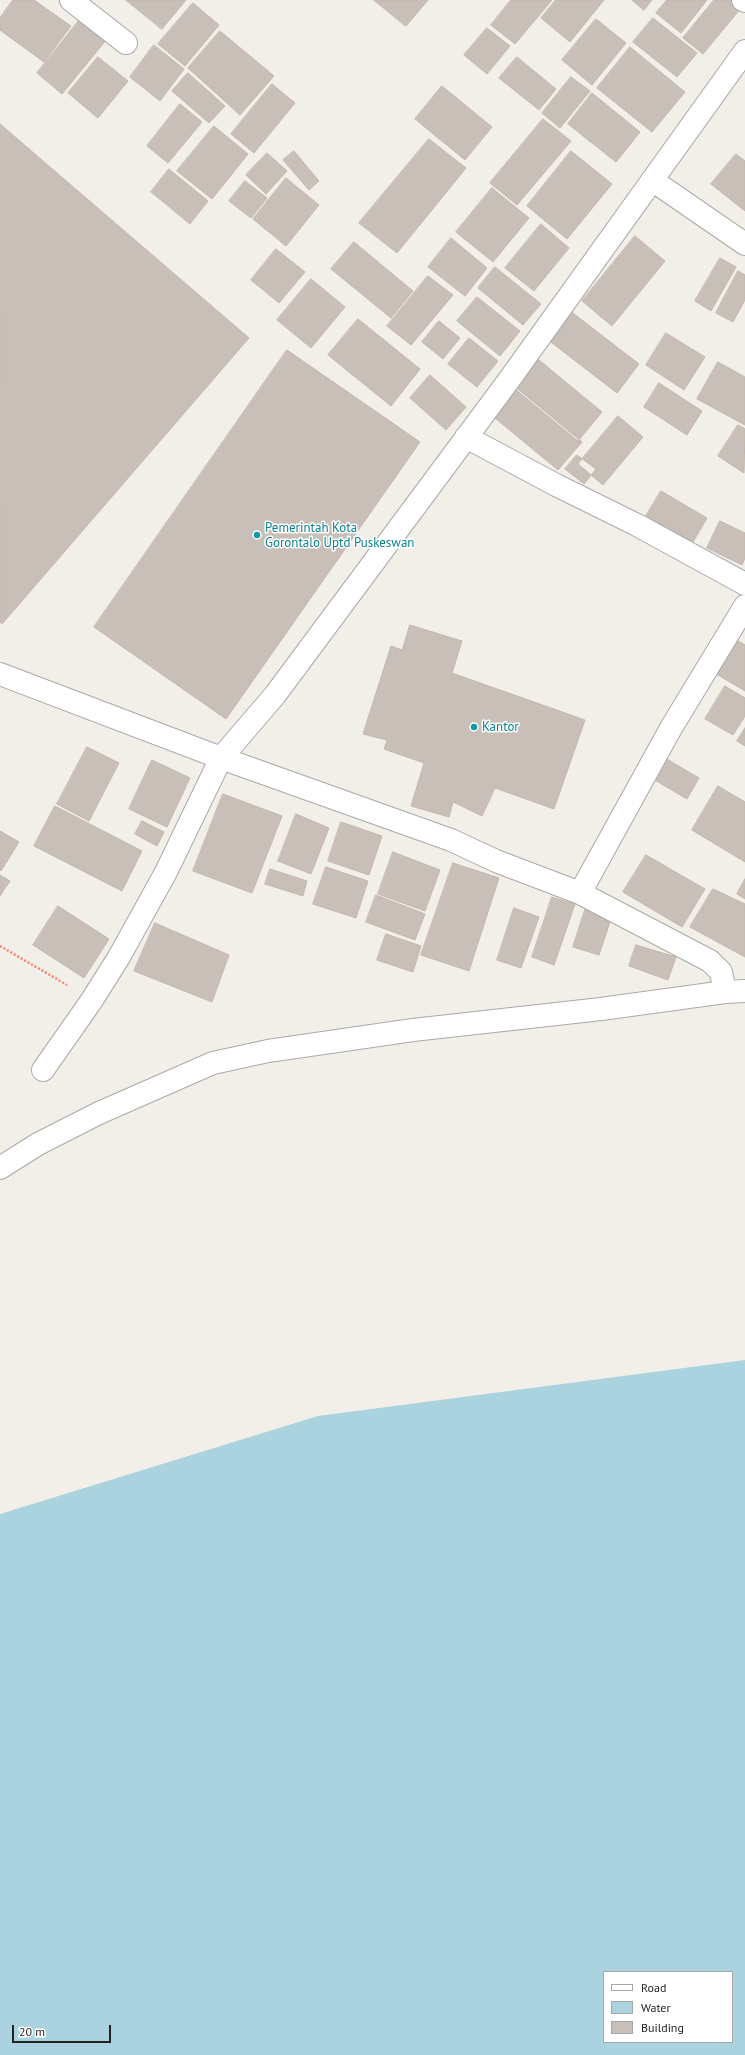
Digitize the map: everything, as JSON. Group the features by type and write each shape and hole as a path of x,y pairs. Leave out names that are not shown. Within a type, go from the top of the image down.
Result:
{"street":[{"path":"71,0 126,43"},
{"path":"43,1070 92,1000 119,957 166,872 221,758 275,695 466,437 745,51"},
{"path":"652,180 745,244"},
{"path":"466,437 637,525 745,584"},
{"path":"580,893 671,728 745,606"},
{"path":"0,674 221,758 451,840 496,861 580,893 710,961 721,972 735,991 601,1009 413,1030 268,1051 213,1063 99,1113 38,1144 0,1168"}],"path":[{"path":"0,946 92,1000"}],"water":[{"path":"745,1360 745,2055 0,2055 0,1514 318,1416"}],"building":[{"path":"13,0 34,0 71,26 44,62 0,30 0,18"},
{"path":"126,0 186,0 162,29"},
{"path":"374,0 428,0 406,26"},
{"path":"511,0 552,0 515,44 491,25"},
{"path":"556,0 604,0 570,42 541,18"},
{"path":"632,0 652,0 644,10"},
{"path":"667,0 707,0 681,33 656,13"},
{"path":"714,0 731,0 741,8 703,54 683,38"},
{"path":"193,3 219,25 185,66 158,44"},
{"path":"81,18 107,39 62,94 37,73"},
{"path":"653,18 697,53 677,77 633,42"},
{"path":"596,19 626,43 592,85 562,60"},
{"path":"487,28 510,46 487,74 464,55"},
{"path":"220,31 274,76 240,115 188,68"},
{"path":"154,45 184,69 160,101 130,77"},
{"path":"630,47 685,92 652,132 597,88"},
{"path":"98,57 128,81 98,118 68,93"},
{"path":"517,57 556,89 539,110 499,78"},
{"path":"188,73 225,106 209,123 172,91"},
{"path":"571,77 590,91 560,128 542,113"},
{"path":"272,84 295,103 254,153 231,134"},
{"path":"442,86 492,127 465,160 415,119"},
{"path":"592,93 640,132 616,162 568,124"},
{"path":"180,104 202,122 168,163 147,146"},
{"path":"543,119 571,141 517,205 490,183"},
{"path":"0,124 249,338 2,624 0,622"},
{"path":"214,126 248,154 212,199 177,171"},
{"path":"429,139 466,168 397,253 359,223"},
{"path":"294,151 319,181 309,190 283,160"},
{"path":"571,151 612,184 567,239 527,206"},
{"path":"267,153 287,171 266,194 246,175"},
{"path":"736,154 745,161 745,211 711,184"},
{"path":"169,169 208,201 190,224 151,192"},
{"path":"286,178 319,205 286,246 253,219"},
{"path":"245,181 267,198 251,218 229,201"},
{"path":"492,188 529,218 493,262 456,232"},
{"path":"541,224 569,248 534,291 505,268"},
{"path":"635,236 665,261 612,326 582,301"},
{"path":"451,238 487,268 465,296 428,267"},
{"path":"354,242 413,291 391,318 331,269"},
{"path":"276,249 305,272 279,303 251,280"},
{"path":"720,258 736,267 711,311 695,301"},
{"path":"495,267 541,304 523,325 478,288"},
{"path":"738,271 745,275 745,300 733,322 716,313"},
{"path":"428,276 453,295 411,345 387,326"},
{"path":"311,279 345,307 311,348 277,320"},
{"path":"477,297 520,331 500,356 457,321"},
{"path":"565,307 639,364 617,393 543,336"},
{"path":"358,319 420,369 391,406 328,355"},
{"path":"439,321 460,338 443,359 422,342"},
{"path":"666,333 705,357 684,390 646,365"},
{"path":"469,338 498,361 477,387 448,364"},
{"name":"Pemerintah Kota Gorontalo Uptd Puskeswan","path":"287,350 420,442 226,719 94,627"},
{"path":"533,355 602,412 578,441 509,384"},
{"path":"718,362 745,377 745,425 697,399"},
{"path":"430,375 466,407 446,430 410,398"},
{"path":"659,383 702,411 687,435 644,407"},
{"path":"513,385 582,442 558,470 489,413"},
{"path":"618,416 643,437 603,485 578,464"},
{"path":"738,425 745,429 744,473 718,456"},
{"path":"577,455 596,469 584,484 565,469"},
{"path":"661,491 707,518 693,542 646,516"},
{"path":"720,521 745,533 745,558 742,565 707,548"},
{"name":"Kantor","path":"410,625 462,641 452,673 585,720 554,809 495,788 482,816 453,802 449,817 411,806 424,763 384,749 387,740 363,734 391,646 402,650"},
{"path":"733,638 745,645 745,691 713,672"},
{"path":"725,686 745,698 745,716 733,735 705,719"},
{"path":"745,728 745,746 737,741"},
{"path":"87,747 119,763 89,821 57,804"},
{"path":"665,758 699,778 687,799 653,779"},
{"path":"152,760 190,778 167,827 129,809"},
{"path":"718,786 745,802 745,862 692,830"},
{"path":"223,794 282,816 252,893 193,871"},
{"path":"55,806 142,851 122,891 34,846"},
{"path":"296,814 329,828 311,874 278,861"},
{"path":"142,821 164,832 157,846 135,834"},
{"path":"341,822 382,836 369,875 328,861"},
{"path":"0,831 19,842 1,871 0,870"},
{"path":"393,852 440,870 425,911 378,894"},
{"path":"646,855 705,889 682,927 623,892"},
{"path":"453,863 499,878 469,971 421,955"},
{"path":"326,867 368,881 356,918 313,904"},
{"path":"270,869 307,881 303,896 265,884"},
{"path":"0,875 10,881 0,896"},
{"path":"745,879 745,899 737,894"},
{"path":"713,889 745,904 745,957 690,927"},
{"path":"376,895 425,914 415,940 366,922"},
{"path":"552,897 575,904 554,965 532,957"},
{"path":"58,906 109,939 84,978 33,945"},
{"path":"586,907 612,916 599,955 573,947"},
{"path":"514,908 539,917 521,968 497,960"},
{"path":"155,923 229,955 212,1002 134,971"},
{"path":"386,934 421,946 413,972 377,960"},
{"path":"636,945 676,957 668,980 629,966"}],"place":[{"name":"Pemerintah Kota Gorontalo Uptd Puskeswan","path":"257,535"},
{"name":"Kantor","path":"474,727"}]}
